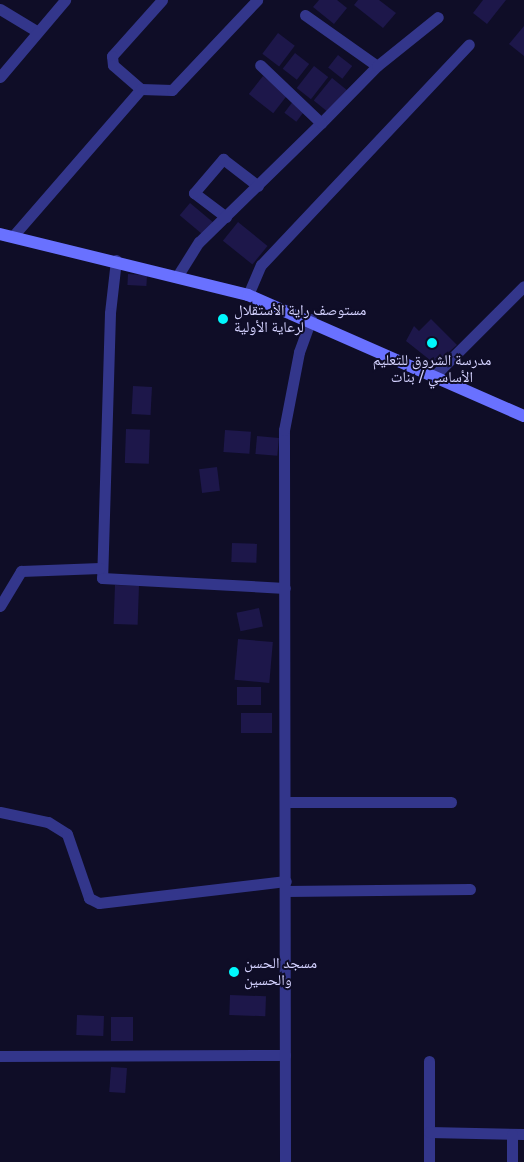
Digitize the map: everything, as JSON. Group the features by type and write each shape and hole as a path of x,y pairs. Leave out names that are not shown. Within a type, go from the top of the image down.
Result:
{"main road":[{"path":"0,234 178,275 248,295 310,319 524,416"}],"street":[{"path":"0,77 65,0"},
{"path":"162,0 112,56 113,65 141,88 172,90 257,0"},
{"path":"0,9 38,32"},
{"path":"305,15 377,66"},
{"path":"178,275 195,248 377,66 438,17"},
{"path":"248,295 261,265 469,44"},
{"path":"260,65 321,122"},
{"path":"13,236 141,88"},
{"path":"226,217 194,192 223,159 258,186"},
{"path":"116,260 100,568 106,579 285,588"},
{"path":"434,376 524,286"},
{"path":"285,1162 285,413 310,319"},
{"path":"0,606 21,571 100,568"},
{"path":"286,802 451,802"},
{"path":"0,812 48,822 67,834 89,898 98,903 286,886 470,889"},
{"path":"0,1056 286,1054"},
{"path":"429,1061 429,1162"},
{"path":"429,1132 518,1134 512,1162"}],"building":[{"path":"319,0 337,0 347,8 334,24 313,7"},
{"path":"358,0 379,0 396,13 383,28 354,5"},
{"path":"483,0 506,0 487,24 473,13"},
{"path":"524,26 524,56 509,44"},
{"path":"278,33 295,46 279,66 262,54"},
{"path":"295,53 309,64 297,80 283,69"},
{"path":"338,55 352,66 342,79 328,68"},
{"path":"314,66 328,77 311,99 297,88"},
{"path":"263,76 287,95 273,113 249,94"},
{"path":"332,78 348,91 330,114 314,101"},
{"path":"294,100 306,109 296,122 284,113"},
{"path":"190,203 213,222 203,235 180,215"},
{"path":"238,222 268,246 252,265 223,241"},
{"path":"128,274 147,275 146,286 127,285"},
{"name":"مدرسة الشروق للتعليم الأساسي / بنات","path":"431,319 457,345 435,364 406,341 414,326 419,331"},
{"path":"133,386 152,387 151,415 132,414"},
{"path":"126,429 150,430 149,464 125,463"},
{"path":"225,430 251,432 249,454 223,452"},
{"path":"257,436 279,438 277,456 255,454"},
{"path":"217,467 220,491 202,493 199,469"},
{"path":"232,543 257,544 256,563 231,562"},
{"path":"115,585 139,586 138,625 114,624"},
{"path":"259,608 263,627 240,631 237,613"},
{"path":"238,639 273,642 269,683 234,680"},
{"path":"237,687 261,687 261,705 237,705"},
{"path":"241,713 272,713 272,733 241,733"},
{"path":"230,995 266,996 265,1016 229,1015"},
{"path":"77,1015 104,1016 103,1036 76,1035"},
{"path":"111,1017 133,1017 133,1041 111,1041"},
{"path":"111,1067 127,1068 125,1093 109,1092"}],"place":[{"name":"مستوصف راية الأستقلال لرعاية الأولية","path":"223,319"},
{"name":"مدرسة الشروق للتعليم الأساسي / بنات","path":"432,343"},
{"name":"مسجد الحسن والحسين","path":"234,972"}]}
